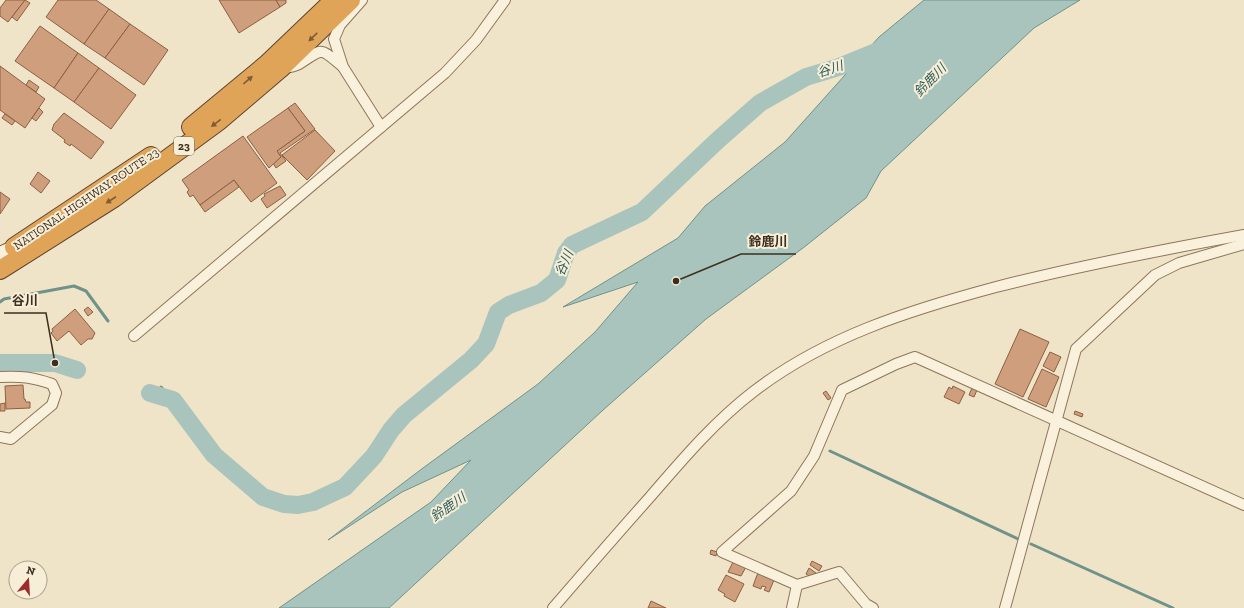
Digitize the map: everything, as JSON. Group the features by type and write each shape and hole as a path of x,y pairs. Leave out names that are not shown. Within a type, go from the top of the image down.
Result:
{"highway":[{"name":"NATIONAL HIGHWAY ROUTE 23","path":"4,253 146,160 204,117 267,64 334,0"},
{"name":"NATIONAL HIGHWAY ROUTE 23","path":"0,270 114,198 218,121 280,69 351,0"}],"street":[{"path":"362,0 336,32 335,44 343,67 381,127"},
{"path":"134,336 445,73 476,40 505,0"},
{"path":"280,69 298,65 316,52 322,52 330,56 343,67"},
{"path":"553,608 713,427 753,392 785,370 820,349 901,315 968,295 1043,275 1244,235"},
{"path":"1005,608 1076,349 1114,315 1145,283 1156,275 1179,264 1244,244"},
{"path":"873,608 866,604 839,572 797,585 722,552 791,490 814,456 842,390 896,364 916,357 1244,505"},
{"path":"0,377 24,376 35,378 52,384 56,393 52,405 11,439 0,437"},
{"path":"792,608 797,585"}],"water":[{"path":"924,0 1080,0 1034,28 881,171 866,198 803,248 706,319 602,411 389,608 279,608 431,502 471,460 402,492 328,540 538,384 595,332 638,282 563,307 678,238 705,206 785,142 879,37"}],"building":[{"path":"6,0 25,0 8,22 0,16 0,8"},
{"path":"25,0 30,3 17,21 12,17"},
{"path":"58,0 96,0 109,9 84,44 46,17"},
{"path":"219,0 276,0 280,7 239,33"},
{"path":"276,0 286,0 286,3 280,7"},
{"path":"109,9 130,24 105,58 84,44"},
{"path":"130,24 168,50 144,85 105,58"},
{"path":"40,26 78,53 54,88 15,61"},
{"path":"78,53 99,68 74,102 54,88"},
{"path":"0,66 45,99 25,128 0,110"},
{"path":"99,68 136,95 111,129 74,102"},
{"path":"29,80 39,87 36,92 26,85"},
{"path":"295,103 315,129 280,153 286,161 276,168 273,163 281,157 277,151 305,131 288,108"},
{"path":"39,108 43,112 36,121 32,118"},
{"path":"288,108 305,131 277,151 281,157 269,168 247,137"},
{"path":"64,113 104,142 91,159 71,144 70,146 64,142 65,140 52,130 54,124"},
{"path":"5,114 15,121 12,125 2,118"},
{"path":"315,130 335,151 307,180 282,155"},
{"path":"243,136 277,183 251,202 234,180 200,205 193,195 190,197 187,192 189,190 182,180"},
{"path":"38,172 50,181 41,193 30,184"},
{"path":"234,180 239,187 205,212 200,205"},
{"path":"280,186 286,195 267,208 261,199 265,196 264,194"},
{"path":"0,192 10,199 0,214"},
{"path":"88,307 93,312 88,316 84,310"},
{"path":"75,309 95,333 92,339 88,339 81,345 69,331 57,341 51,333 53,331 52,329"},
{"path":"1020,329 1049,342 1023,397 995,384"},
{"path":"1050,352 1061,357 1054,372 1043,366"},
{"path":"1042,369 1059,377 1046,407 1028,399"},
{"path":"23,385 24,399 26,402 30,402 30,408 6,409 5,386"},
{"path":"953,386 965,392 959,404 944,397 949,387 952,389"},
{"path":"972,388 977,390 974,397 969,395"},
{"path":"826,391 831,398 828,400 823,393"},
{"path":"5,403 5,411 0,411 0,404"},
{"path":"1075,411 1083,414 1082,417 1074,414"},
{"path":"711,550 717,552 716,556 710,554"},
{"path":"734,560 746,567 741,576 728,572"},
{"path":"812,561 822,566 819,571 810,565"},
{"path":"809,568 816,573 813,578 806,574"},
{"path":"759,574 774,580 769,592 764,590 766,587 762,586 761,589 753,586 757,575"},
{"path":"726,575 744,584 735,602 724,596 725,594 718,590"},
{"path":"651,601 666,608 648,608"}],"waterway":[{"name":"谷川","path":"150,393 173,400 214,455 263,497 284,504 298,505 313,502 345,487 374,456 391,430 404,415 471,360 486,344 498,312 509,305 541,293 557,280 566,253 572,245 642,212 718,140 760,103 806,77 839,67 883,49"},
{"path":"0,302 4,299 74,286 86,291 108,321"},
{"name":"谷川","path":"0,363 55,363 77,370"},
{"path":"161,387 173,400"},
{"path":"830,451 1018,539"},
{"path":"1031,544 1173,608"}],"place":[{"name":"鈴鹿川","path":"676,281"},
{"name":"谷川","path":"55,363"}]}
